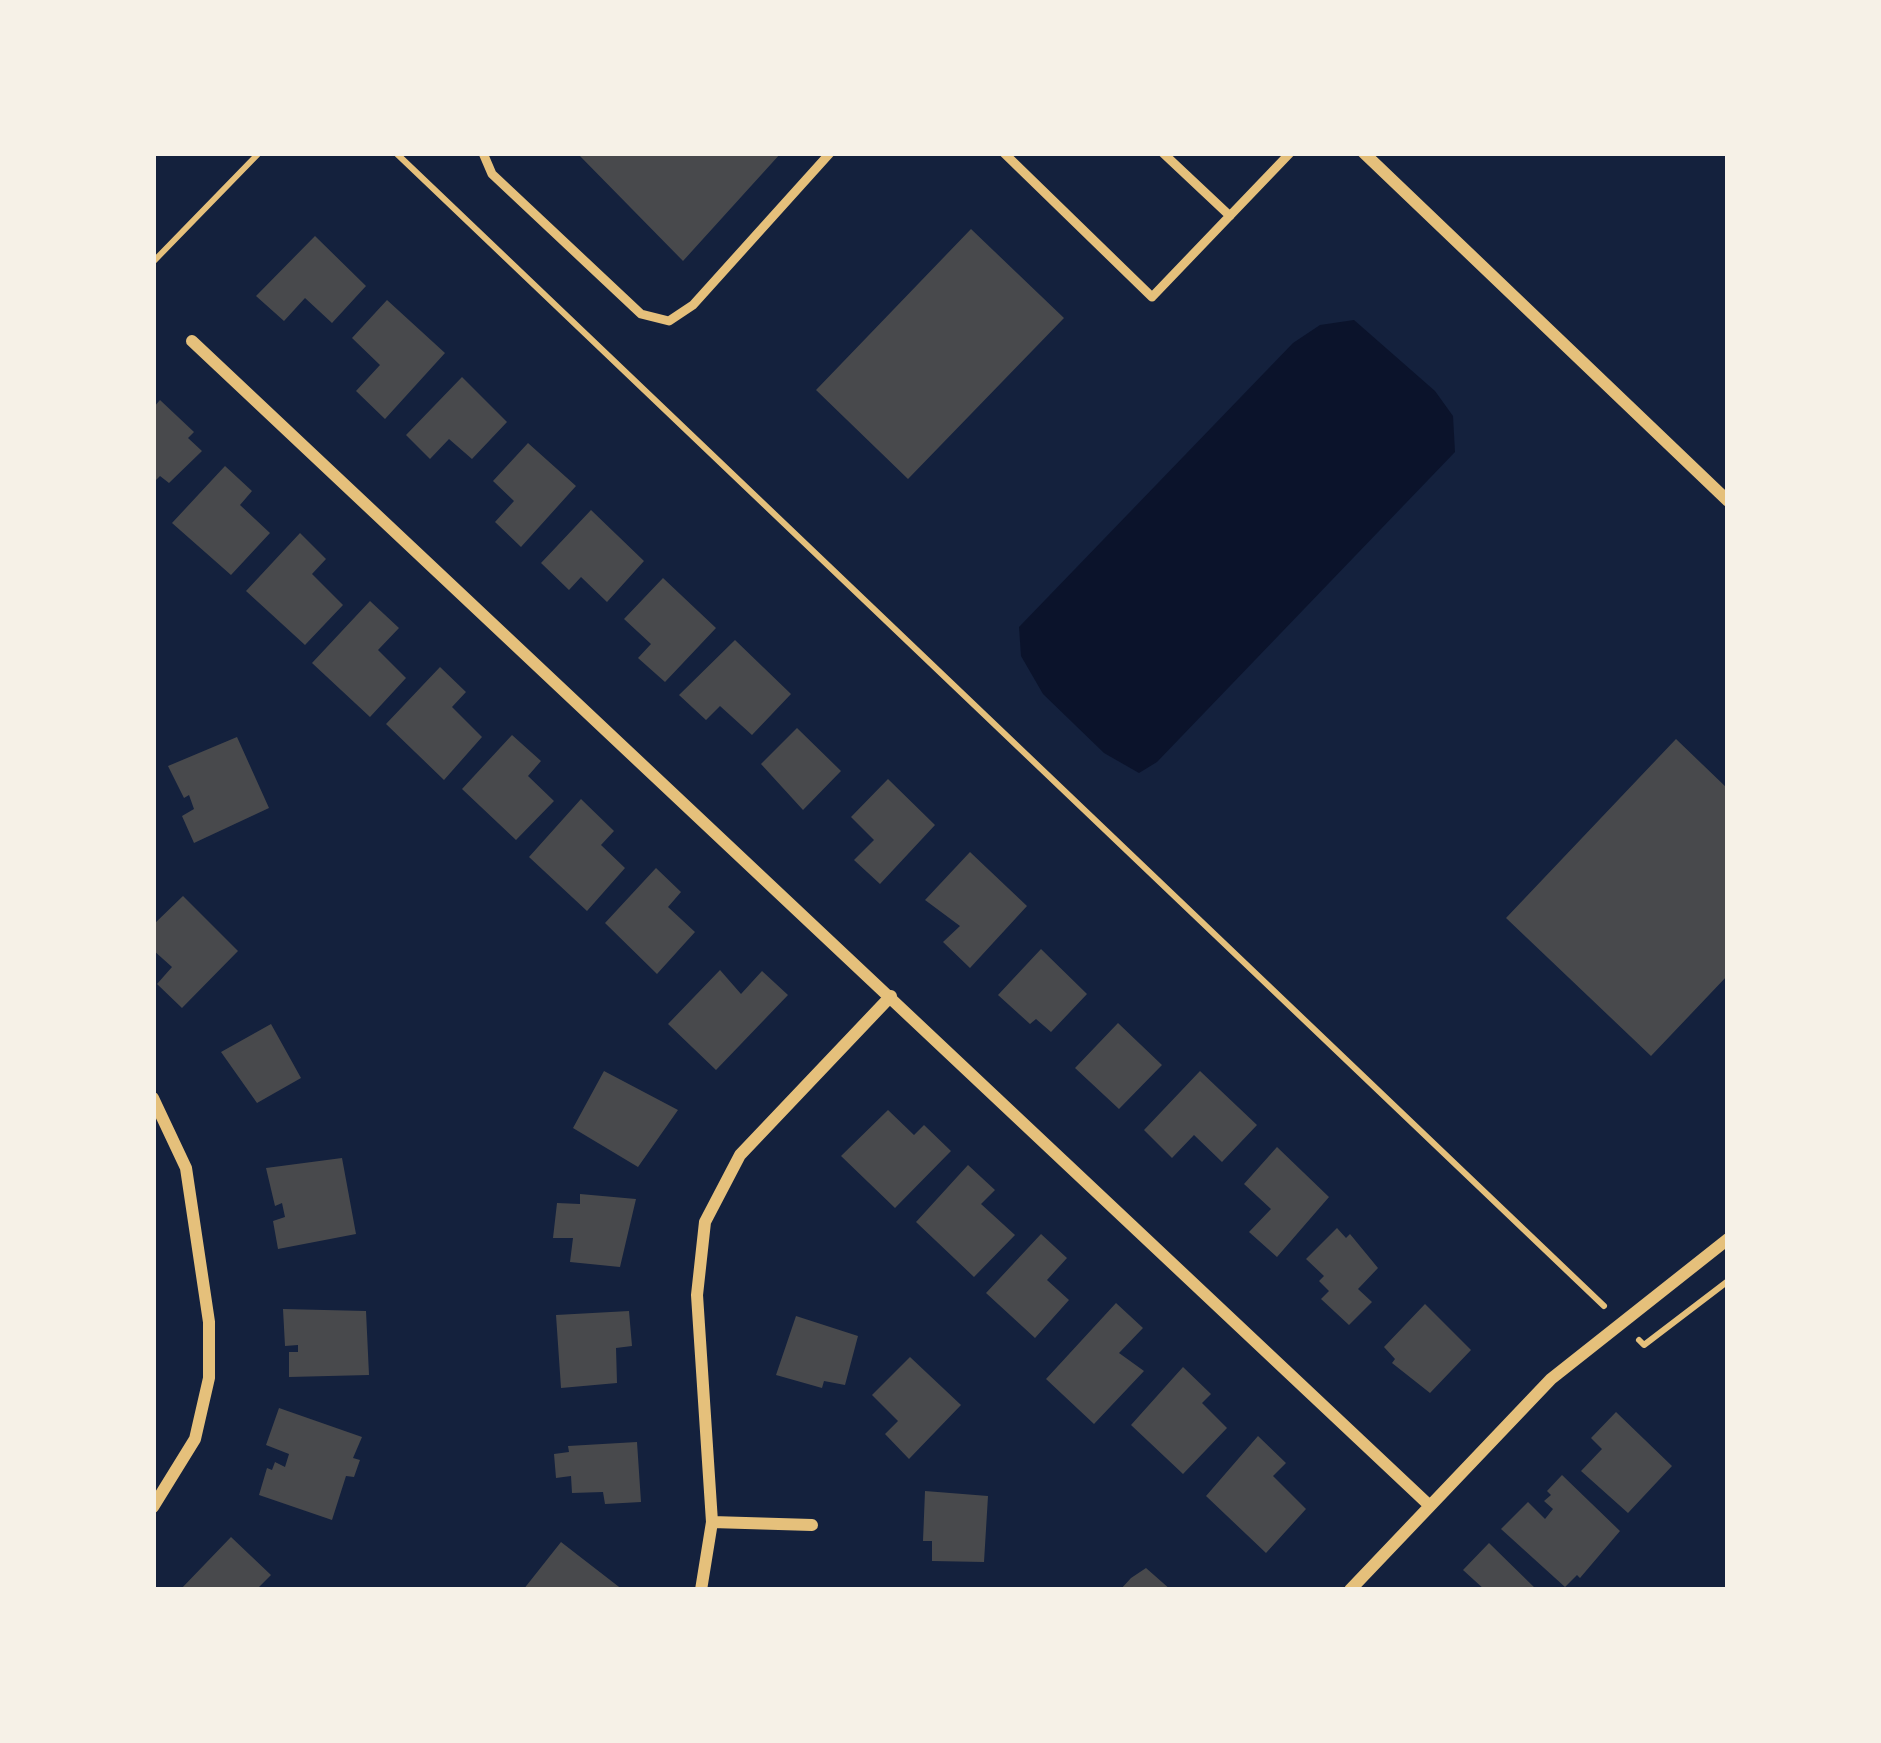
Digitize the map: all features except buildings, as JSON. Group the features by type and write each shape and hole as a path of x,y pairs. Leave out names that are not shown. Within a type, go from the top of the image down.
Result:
{"street":[{"path":"1364,153 1728,501"},
{"path":"192,341 1430,1506"},
{"path":"700,1590 712,1522 697,1294 705,1222 740,1155 891,996"},
{"path":"153,1098 185,1168 209,1322 209,1378 195,1439 153,1507"},
{"path":"1350,1590 1550,1379 1728,1239"},
{"path":"712,1522 812,1525"}],"lane":[{"path":"483,153 491,174 641,314 669,321 693,305 830,153"},
{"path":"1004,153 1152,297 1290,153"},
{"path":"1163,153 1230,216"}],"path":[{"path":"153,262 259,153"},
{"path":"396,153 1644,1345 1728,1280"}],"water":[{"path":"1354,320 1435,391 1453,416 1455,452 1157,762 1139,773 1104,753 1043,694 1021,656 1019,627 1293,343 1320,325"}]}
